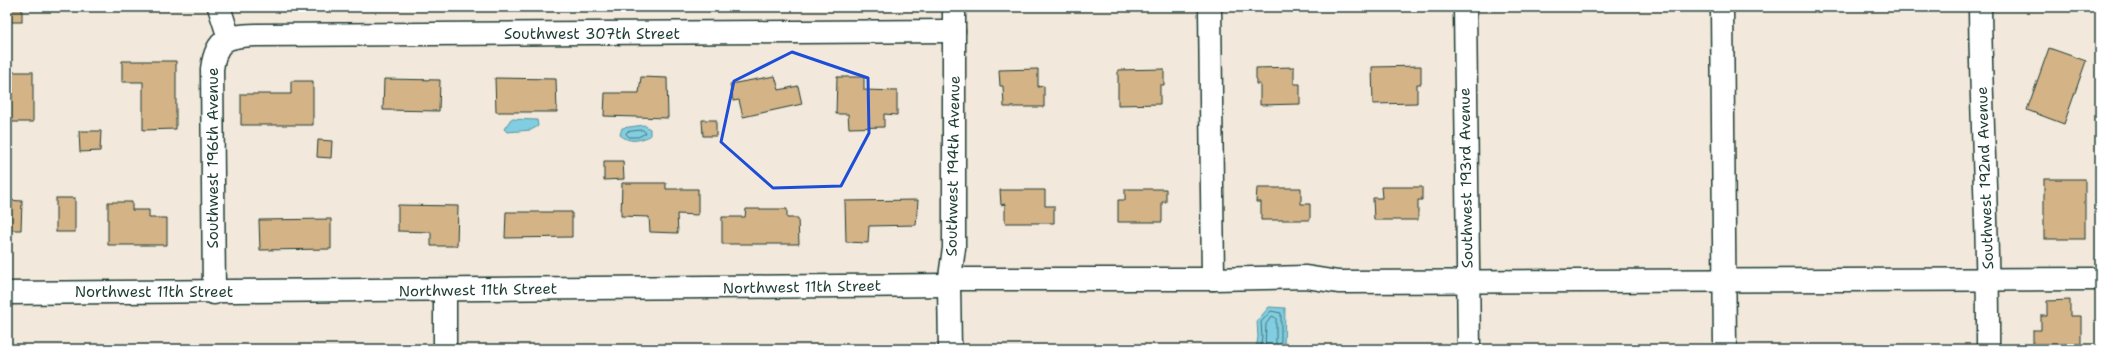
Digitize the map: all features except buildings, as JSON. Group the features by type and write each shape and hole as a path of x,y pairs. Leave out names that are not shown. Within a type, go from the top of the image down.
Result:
{"street":[{"path":"219,7 229,38"},
{"name":"Southwest 194th Avenue","path":"950,349 950,282 954,248 954,7"},
{"path":"1210,7 1213,279"},
{"name":"Southwest 193rd Avenue","path":"1465,7 1467,281 1469,349"},
{"path":"1722,7 1725,349"},
{"name":"Southwest 192nd Avenue","path":"1980,7 1989,279 1988,349"},
{"name":"Southwest 307th Street","path":"229,38 256,35 954,31"},
{"name":"Southwest 196th Avenue","path":"214,292 211,78 217,49 224,40 229,38"},
{"name":"Northwest 11th Street","path":"7,293 445,290 1213,279 1306,276 1338,282 1989,279"},
{"path":"1989,279 2100,279"},
{"path":"445,290 445,349"}],"highlighted area":[{"path":"792,52 868,78 869,133 841,186 773,188 721,142 734,81"}],"water":[{"path":"511,119 537,120 538,126 531,130 507,132 504,129"},
{"path":"644,125 650,129 650,136 642,139 631,140 620,135 622,128"},
{"path":"1269,307 1285,308 1284,349 1256,349 1258,337 1257,321"}]}
